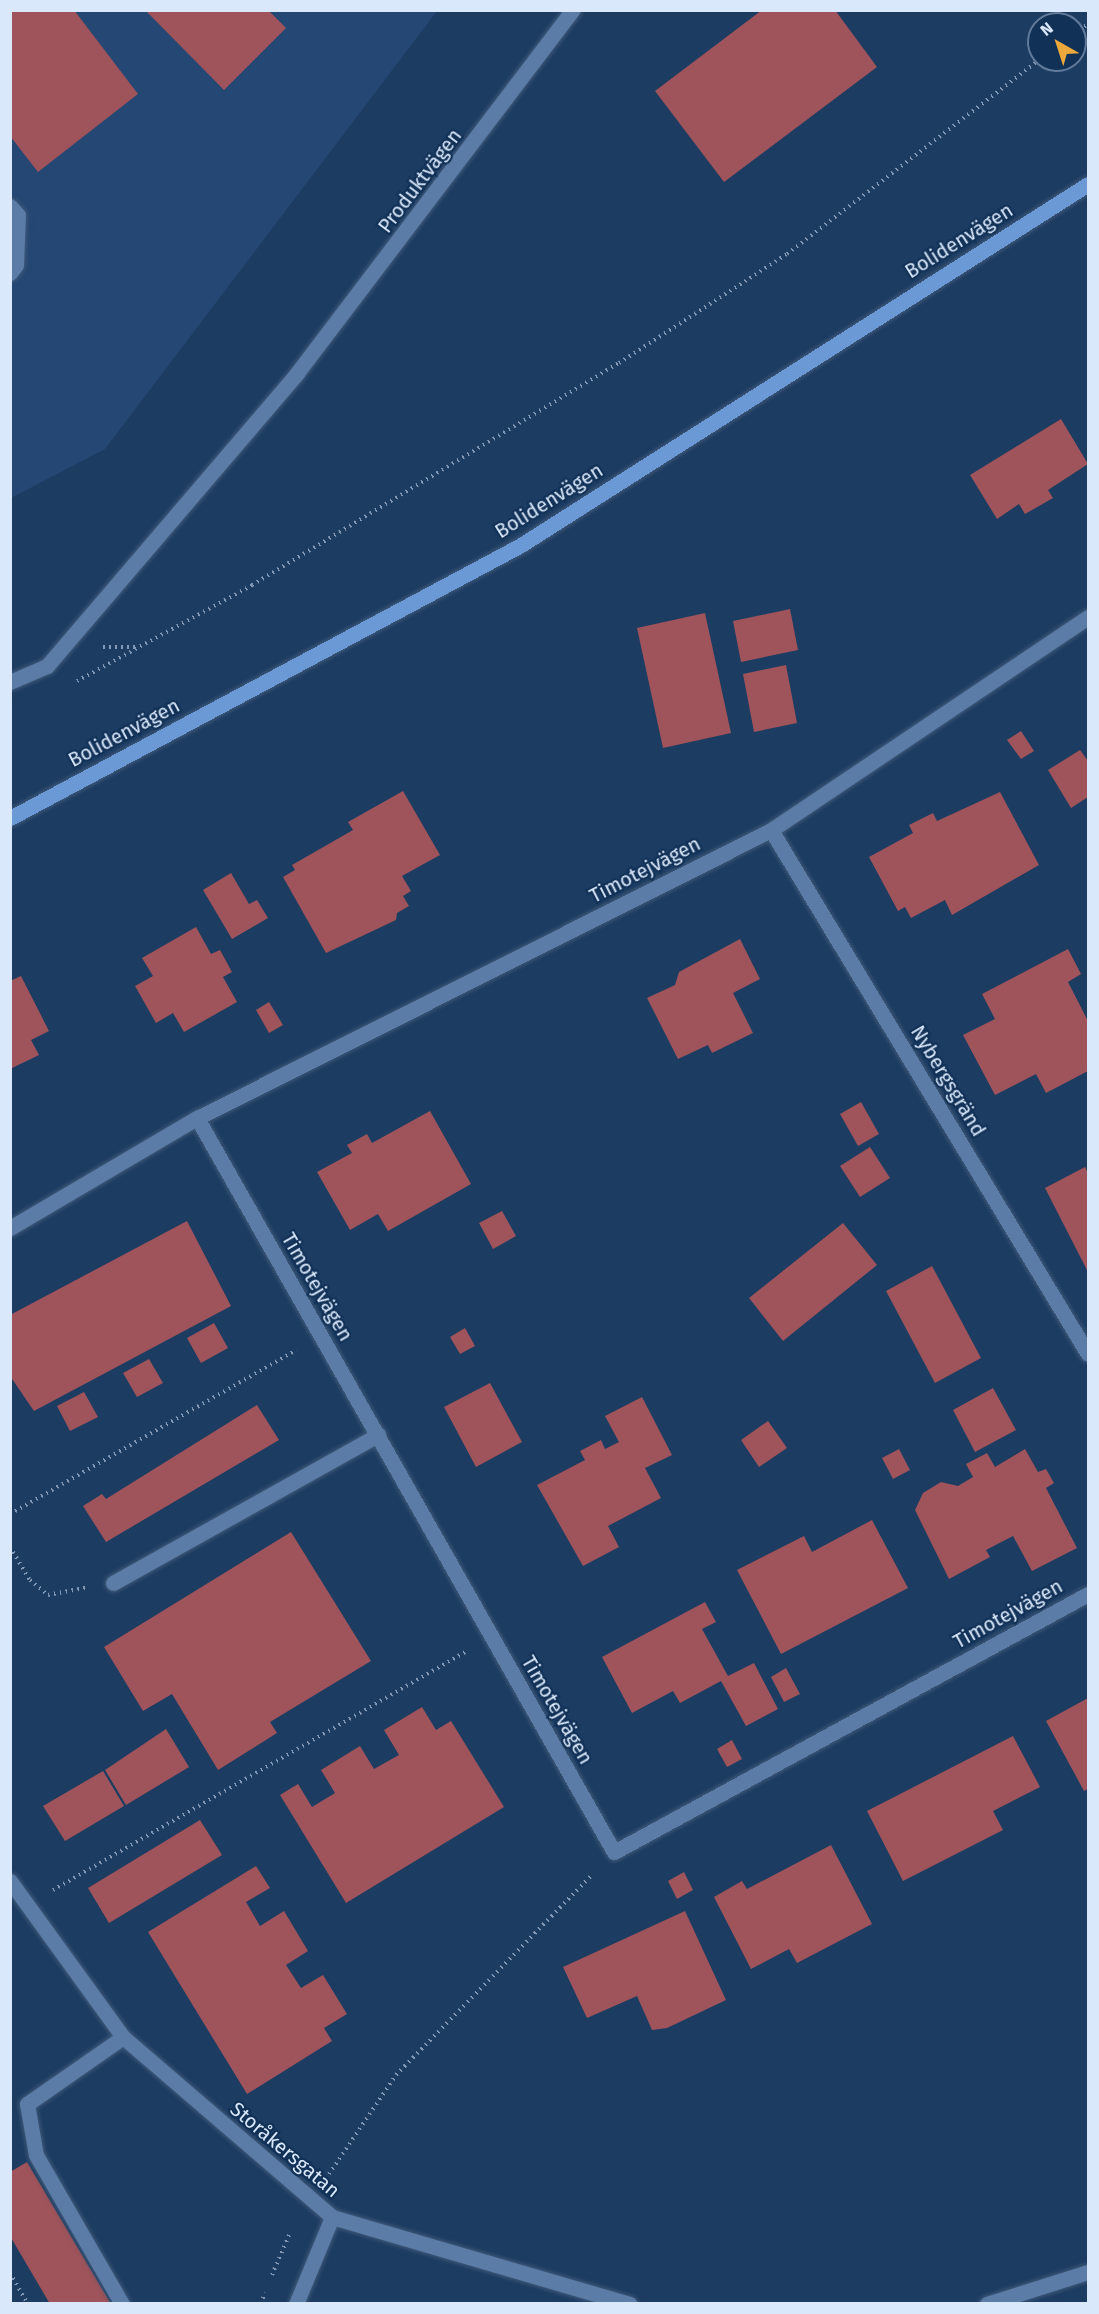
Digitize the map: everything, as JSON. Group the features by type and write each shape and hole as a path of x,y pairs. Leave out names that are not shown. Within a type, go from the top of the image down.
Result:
{"main road":[{"name":"Bolidenvägen","path":"10,818 520,545 1089,184"}],"street":[{"name":"Produktvägen","path":"10,682 47,666 297,373 573,10"},
{"path":"10,206 18,215 16,264 10,273"},
{"name":"Timotejvägen","path":"10,1228 196,1118 771,830 1089,617"},
{"name":"Nybergsgränd","path":"771,830 1089,1354"},
{"name":"Timotejvägen","path":"196,1118 614,1852 1089,1594"},
{"path":"113,1582 378,1435"},
{"name":"Storåkersgatan","path":"10,1881 25,1906 123,2037 332,2217 630,2304"},
{"path":"122,2304 36,2155 27,2104 123,2037"},
{"path":"296,2304 332,2217"},
{"path":"987,2304 1089,2272"}],"path":[{"path":"68,686 252,585 619,363 787,254 1027,69"},
{"path":"10,1514 321,1336"},
{"path":"10,1547 30,1580 48,1595 113,1582"},
{"path":"25,1906 492,1638"},
{"path":"285,2240 396,2075 614,1852"},
{"path":"10,2273 28,2304"}],"shaded area":[{"path":"11,11 437,11 105,449 11,498"}],"building":[{"path":"10,10 74,10 138,94 38,172 10,136"},
{"path":"145,10 268,10 286,28 224,90"},
{"path":"762,10 835,10 877,67 724,182 655,91"},
{"path":"1061,419 1088,464 1048,490 1053,498 1025,514 1019,504 997,519 970,475"},
{"path":"790,609 798,650 741,662 733,621"},
{"path":"705,613 731,733 663,748 637,628"},
{"path":"786,665 797,723 754,732 743,674"},
{"path":"1021,731 1034,751 1021,759 1007,740"},
{"path":"1080,750 1088,761 1088,797 1071,808 1048,770"},
{"path":"403,791 440,855 402,876 411,891 403,896 409,906 397,913 396,920 326,953 283,877 295,870 292,865 353,830 348,822"},
{"path":"1000,792 1039,865 952,915 945,900 911,918 905,907 898,911 869,857 913,833 909,825 933,813 937,821"},
{"path":"231,873 249,904 257,900 268,918 232,939 203,890"},
{"path":"196,927 211,954 220,950 232,972 223,977 237,1002 184,1032 173,1013 156,1023 135,986 153,976 142,958"},
{"path":"740,939 760,979 733,993 753,1033 712,1053 708,1045 678,1059 647,998 675,985 679,972"},
{"path":"1068,949 1081,974 1068,982 1088,1021 1088,1071 1046,1093 1036,1074 995,1095 963,1035 995,1019 982,994"},
{"path":"21,976 49,1031 31,1040 39,1055 10,1069 10,981"},
{"path":"269,1002 283,1025 269,1033 256,1010"},
{"path":"861,1102 879,1134 858,1146 840,1114"},
{"path":"430,1111 471,1184 388,1231 378,1214 350,1230 317,1172 352,1153 347,1145 367,1134 372,1143"},
{"path":"870,1147 890,1178 860,1197 840,1166"},
{"path":"1085,1167 1088,1173 1088,1272 1045,1188"},
{"path":"502,1211 516,1236 493,1249 479,1223"},
{"path":"187,1221 231,1306 34,1411 10,1376 10,1315"},
{"path":"843,1223 877,1265 783,1341 749,1298"},
{"path":"932,1266 981,1358 935,1383 886,1291"},
{"path":"214,1323 228,1348 201,1363 187,1338"},
{"path":"465,1328 475,1346 460,1354 450,1337"},
{"path":"149,1359 163,1383 137,1397 123,1373"},
{"path":"490,1383 522,1442 476,1467 444,1407"},
{"path":"993,1388 1016,1430 975,1452 953,1410"},
{"path":"84,1392 98,1417 70,1431 57,1406"},
{"path":"642,1397 672,1455 645,1468 661,1498 608,1526 619,1547 583,1566 537,1485 585,1460 580,1451 601,1440 605,1449 619,1442 605,1416"},
{"path":"257,1405 279,1440 106,1542 83,1506 102,1494 106,1499"},
{"path":"768,1421 787,1448 759,1467 741,1440"},
{"path":"899,1449 910,1470 893,1479 882,1458"},
{"path":"1025,1449 1038,1472 1046,1469 1054,1483 1046,1488 1077,1548 1032,1571 1013,1536 986,1550 990,1557 949,1579 915,1510 923,1493 941,1482 958,1486 973,1477 966,1464 987,1453 995,1467"},
{"path":"872,1520 908,1588 781,1654 737,1570 804,1536 812,1552"},
{"path":"291,1532 371,1661 270,1722 277,1733 218,1770 172,1694 143,1711 104,1647"},
{"path":"705,1602 716,1622 702,1629 728,1676 754,1663 778,1709 746,1726 721,1681 680,1703 673,1691 632,1713 602,1657"},
{"path":"786,1668 800,1694 784,1702 771,1677"},
{"path":"1088,1698 1088,1789 1084,1791 1046,1721"},
{"path":"422,1707 436,1730 451,1721 504,1807 346,1903 280,1795 298,1784 312,1807 335,1793 321,1770 360,1746 374,1769 399,1755 384,1730"},
{"path":"166,1729 189,1767 126,1805 105,1770"},
{"path":"1013,1736 1040,1787 993,1811 1003,1830 903,1881 867,1811"},
{"path":"732,1740 742,1759 727,1767 717,1749"},
{"path":"103,1771 124,1806 65,1841 43,1806"},
{"path":"200,1820 222,1855 109,1923 88,1888"},
{"path":"831,1845 872,1924 797,1963 789,1949 751,1969 714,1897 742,1881 747,1889"},
{"path":"256,1866 270,1888 246,1902 260,1926 284,1911 308,1951 286,1965 301,1988 323,1975 347,2014 324,2028 332,2041 247,2094 148,1932"},
{"path":"684,1872 693,1890 677,1899 668,1881"},
{"path":"685,1911 726,2000 667,2028 652,2030 637,1996 587,2018 563,1967"},
{"path":"27,2162 111,2304 50,2304 10,2236 10,2172"}]}
